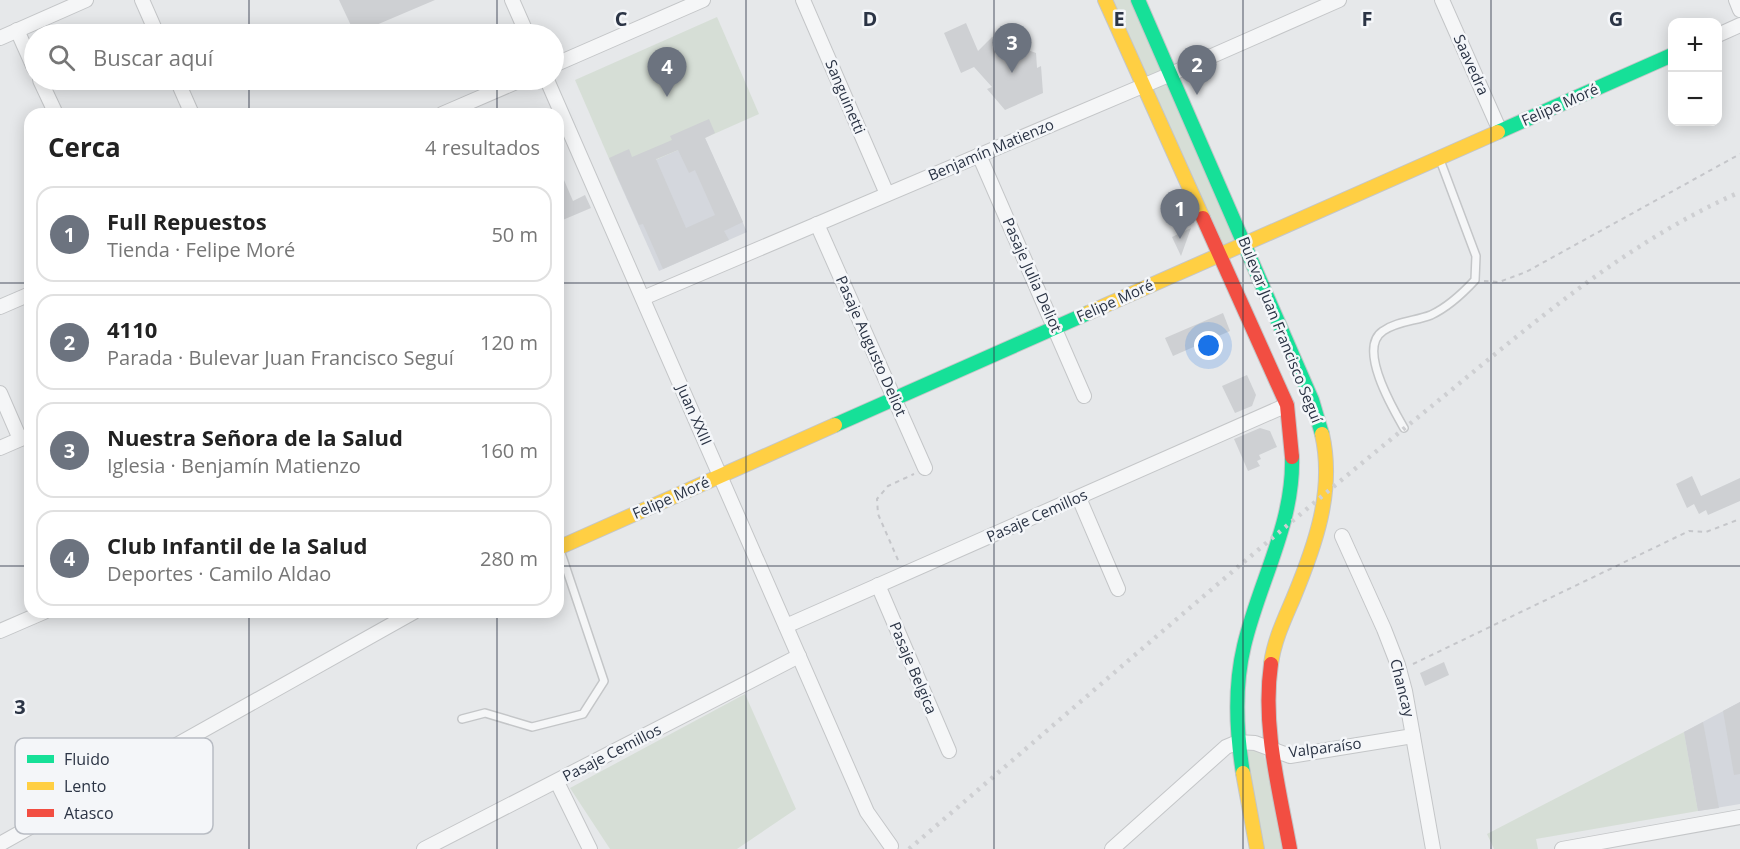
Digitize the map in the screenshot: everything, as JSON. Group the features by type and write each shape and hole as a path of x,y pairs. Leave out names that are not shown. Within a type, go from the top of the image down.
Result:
{"main road":[{"name":"Bulevar Juan Francisco Seguí","path":"1105,0 1287,405 1292,449 1291,485 1287,512 1272,564 1252,613 1239,665 1236,717 1238,742 1257,849"},
{"name":"Bulevar Juan Francisco Seguí","path":"1138,0 1312,400 1325,449 1327,474 1318,525 1273,652 1268,694 1268,723 1290,849"},
{"name":"Felipe Moré","path":"564,546 1668,57"}],"street":[{"path":"31,24 86,0"},
{"path":"142,0 153,24"},
{"path":"512,0 523,24"},
{"path":"564,61 703,0"},
{"name":"Sanguinetti","path":"803,0 887,194"},
{"name":"Benjamín Matienzo","path":"643,298 1171,74 1339,0"},
{"name":"Saavedra","path":"1442,0 1500,131"},
{"path":"1736,0 1740,10"},
{"path":"1722,33 1740,25"},
{"path":"0,38 24,27"},
{"path":"17,30 24,46"},
{"path":"45,90 53,108"},
{"path":"181,90 189,108"},
{"path":"456,108 498,90"},
{"name":"Juan XXIII","path":"551,90 559,108"},
{"name":"Juan XXIII","path":"564,119 867,812 891,846"},
{"name":"Pasaje Julia Deliot","path":"980,155 1084,396"},
{"name":"Pasaje Augusto Deliot","path":"817,224 925,468"},
{"path":"0,308 24,297"},
{"path":"0,393 24,435"},
{"name":"Pasaje Cemillos","path":"786,626 1287,405"},
{"path":"0,448 24,437"},
{"path":"1079,498 1118,589"},
{"name":"Chancay","path":"1342,536 1398,665 1433,849"},
{"name":"Pasaje Belgica","path":"878,585 949,751"},
{"path":"0,631 30,618"},
{"path":"188,738 401,618"},
{"name":"Pasaje Cemillos","path":"424,849 799,656"},
{"name":"Valparaíso","path":"1238,742 1255,743 1290,756 1413,736"},
{"path":"1114,848 1226,747 1238,742"},
{"path":"557,782 590,849"},
{"path":"1562,849 1740,818"},
{"path":"0,844 18,834"}],"lane":[{"path":"1404,428 1388,401 1377,368 1372,348 1376,338 1383,331 1432,314 1461,294 1475,280 1476,256 1439,158"},
{"path":"462,719 485,713 532,727 583,714 604,681 564,563"}],"path":[{"path":"1475,280 1499,282 1526,272 1740,154"},
{"path":"904,574 878,514 877,498 888,486 925,468"},
{"path":"1398,665 1411,664 1428,658 1689,531 1706,532 1740,519"}],"shaded area":[{"path":"1105,0 1138,0 1245,243 1220,254"},
{"path":"717,17 759,114 617,177 575,80"},
{"path":"705,138 747,232 659,271 617,177"},
{"path":"745,694 796,809 737,849 610,849 570,788"},
{"path":"1740,702 1740,804 1698,811 1684,732"},
{"path":"1684,732 1698,811 1536,839 1538,849 1494,849 1487,834"},
{"path":"1244,742 1261,745 1290,849 1257,849"}],"building":[{"path":"339,0 435,0 379,24 350,24"},
{"path":"966,23 978,51 992,37 1002,34 1015,40 1025,49 1036,53 1037,68 1041,66 1043,93 1005,110 987,89 992,87 974,67 961,73 944,33"},
{"path":"709,119 715,133 705,138 743,222 724,231 729,240 663,269 643,224 639,225 609,158 629,149 632,157 672,140 670,136","holes":["678,150 689,173 695,170 715,215 686,228 656,159"]},
{"path":"564,180 573,201 585,195 591,208 564,219"},
{"path":"1191,228 1181,256 1172,237"},
{"path":"1223,313 1230,331 1173,356 1165,338"},
{"path":"1247,375 1256,395 1252,406 1235,413 1222,386"},
{"path":"1260,428 1270,431 1277,447 1259,455 1261,459 1257,461 1260,466 1248,471 1234,439"},
{"path":"1692,476 1701,496 1740,478 1740,501 1708,515 1706,510 1699,514 1694,504 1687,508 1676,484"},
{"path":"1444,662 1449,675 1425,686 1420,673"},
{"path":"1740,702 1740,774 1734,775 1723,711"},
{"path":"1703,722 1719,808 1698,811 1684,732"}],"railway":[{"path":"909,849 1292,521 1535,322 1613,264 1696,213 1740,192"}],"traffic: fast":[{"path":"1138,0 1312,400 1322,434"},
{"path":"1498,132 1668,57"},
{"path":"835,425 1088,313"},
{"path":"1243,773 1237,709 1241,662 1250,622 1282,529 1291,482 1292,457"}],"traffic: slow":[{"path":"1105,0 1203,218"},
{"path":"1088,313 1498,132"},
{"path":"564,545 835,425"},
{"path":"1271,664 1277,639 1309,559 1321,518 1326,476 1322,434"},
{"path":"1243,773 1257,849"}],"traffic: jam":[{"path":"1203,218 1287,405 1292,457"},
{"path":"1271,664 1270,734 1290,849"}],"place":[{"name":"Nuestra Señora de la Salud","path":"1012,73"},
{"name":"4110","path":"1197,95"},
{"name":"Club Infantil de la Salud","path":"667,97"},
{"name":"Full Repuestos","path":"1180,239"}]}
